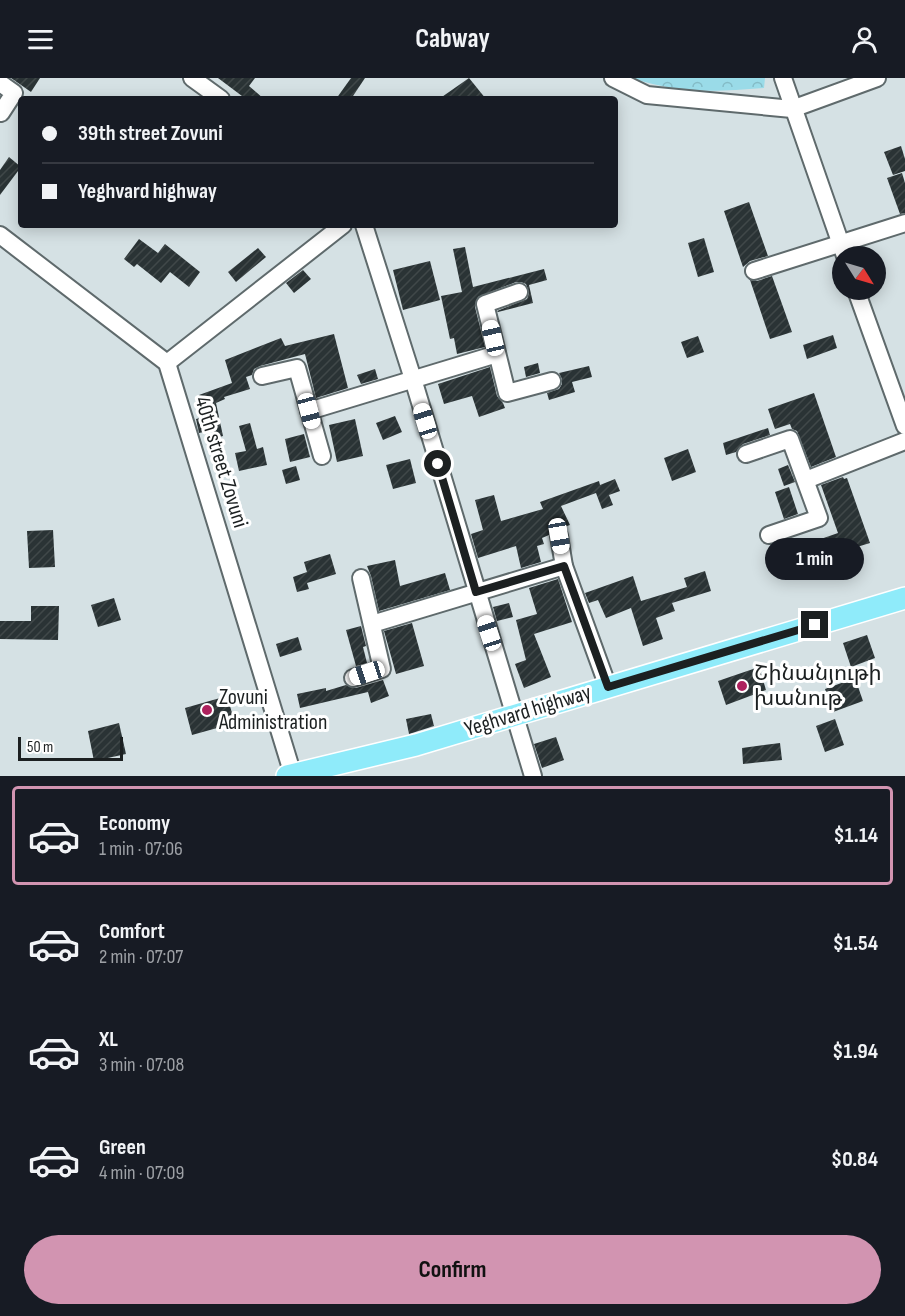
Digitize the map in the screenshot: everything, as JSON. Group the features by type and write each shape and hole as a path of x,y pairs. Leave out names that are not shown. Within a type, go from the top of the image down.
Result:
{"main road":[{"name":"Yeghvard highway","path":"290,775 416,745 905,598"}],"street":[{"path":"192,78 214,92"},
{"path":"613,78 647,95 792,109 877,78"},
{"path":"783,78 841,246"},
{"path":"0,83 14,93 1,113"},
{"path":"851,246 905,223"},
{"path":"0,235 167,363 339,228"},
{"path":"365,228 533,776"},
{"path":"754,271 832,252"},
{"path":"519,292 485,304 507,393 552,381"},
{"path":"860,300 905,426"},
{"path":"309,411 497,354"},
{"name":"40th street Zovuni","path":"167,363 290,775"},
{"path":"262,376 297,368 322,456"},
{"path":"746,454 790,439 819,518 769,535"},
{"path":"806,480 905,441"},
{"path":"559,536 564,566 608,687"},
{"path":"372,624 564,566"},
{"path":"353,678 382,669 361,578"}],"green space":[{"path":"631,78 765,78 764,88 713,91 666,87"}],"building":[{"path":"11,78 40,78 31,92"},
{"path":"218,78 255,78 249,86 261,96 242,96"},
{"path":"351,78 365,78 353,96 338,96"},
{"path":"469,78 484,96 443,96"},
{"path":"901,146 905,159 905,171 893,175 884,152"},
{"path":"9,157 18,164 18,171 0,195 0,170"},
{"path":"902,173 905,183 905,213 900,214 887,178"},
{"path":"749,202 768,256 750,261 743,267 724,211"},
{"path":"704,238 714,272 698,277 688,243"},
{"path":"139,239 158,253 165,244 200,272 189,287 170,272 161,283 137,264 134,267 124,259"},
{"path":"465,247 473,287 544,269 547,280 529,285 533,303 498,312 527,299 529,293 526,284 516,282 478,297 475,307 485,347 457,354 454,338 450,339 441,296 462,292 453,249"},
{"path":"258,248 266,257 236,282 228,272"},
{"path":"430,261 440,300 403,310 393,270"},
{"path":"303,270 311,279 294,293 286,283"},
{"path":"772,276 792,332 770,339 750,280 757,281"},
{"path":"334,334 348,388 316,398 305,354 260,366 254,369 252,375 246,377 250,389 224,397 225,399 216,403 223,436 216,438 213,430 199,433 196,419 208,416 199,395 232,383 225,360 281,338 285,346"},
{"path":"833,335 837,348 807,359 803,345"},
{"path":"698,336 704,352 687,358 681,342"},
{"path":"538,363 540,373 526,377 524,367"},
{"path":"589,366 592,377 572,382 575,392 549,400 547,393 559,389 562,384 559,373"},
{"path":"490,367 497,396 505,408 479,417 472,396 444,404 438,384"},
{"path":"375,369 378,379 361,384 357,375"},
{"path":"814,393 836,457 811,467 797,431 792,429 790,424 775,429 768,409"},
{"path":"395,416 402,432 383,440 376,423"},
{"path":"355,419 363,456 337,462 329,425"},
{"path":"250,423 257,449 263,447 267,465 239,471 235,453 246,451 239,426"},
{"path":"768,428 770,435 743,444 736,452 726,455 723,443"},
{"path":"304,434 310,457 290,462 285,439"},
{"path":"688,449 696,472 672,481 664,458"},
{"path":"410,459 416,483 393,489 386,465"},
{"path":"788,465 795,482 784,486 778,469"},
{"path":"296,466 300,480 286,484 282,470"},
{"path":"843,477 847,478 870,543 824,557 818,540 838,533 821,485"},
{"path":"615,479 620,491 609,495 613,505 602,509 596,493 561,506 570,525 553,528 549,535 542,538 544,544 537,546 541,562 521,568 516,546 478,558 471,534 483,530 475,500 494,495 501,521 543,509 540,502 599,481 600,485"},
{"path":"789,487 798,514 784,519 775,492"},
{"path":"53,530 55,567 29,568 27,531"},
{"path":"784,550 789,564 769,571 765,557"},
{"path":"330,554 336,574 307,583 309,589 297,592 293,577 307,572 304,562"},
{"path":"395,560 400,586 445,573 450,590 379,611 367,566"},
{"path":"705,571 711,591 672,603 675,611 656,618 663,639 643,646 631,608 606,618 598,600 589,603 585,593 633,576 641,601 687,587 684,578"},
{"path":"558,579 572,622 534,634 551,677 524,688 515,664 526,660 516,620 537,614 529,588"},
{"path":"114,598 121,620 98,627 91,605"},
{"path":"509,603 513,617 497,621 493,607"},
{"path":"31,606 59,606 58,640 0,639 0,621 31,621"},
{"path":"412,623 424,666 396,674 384,631"},
{"path":"361,626 367,663 356,666 346,630"},
{"path":"867,635 875,658 851,667 843,643"},
{"path":"298,637 302,650 280,657 276,644"},
{"name":"Շինանյութի խանութ","path":"759,667 766,690 726,705 718,681"},
{"path":"855,678 863,701 833,712 825,689"},
{"path":"383,680 389,696 371,703 368,692 300,708 297,694 326,688 326,691 346,685 356,688"},
{"path":"227,696 235,723 192,735 185,708"},
{"path":"431,714 434,726 409,734 406,719"},
{"path":"835,719 844,745 825,752 816,726"},
{"path":"119,723 126,754 94,761 88,731"},
{"path":"556,737 564,760 542,768 534,744"},
{"path":"780,743 782,760 743,764 742,748"}],"place":[{"name":"Շինանյութի խանութ","path":"742,686"},
{"name":"Zovuni Administration","path":"207,710"}],"route":[{"path":"438,464 476,592 564,566 608,687 815,625"}]}
